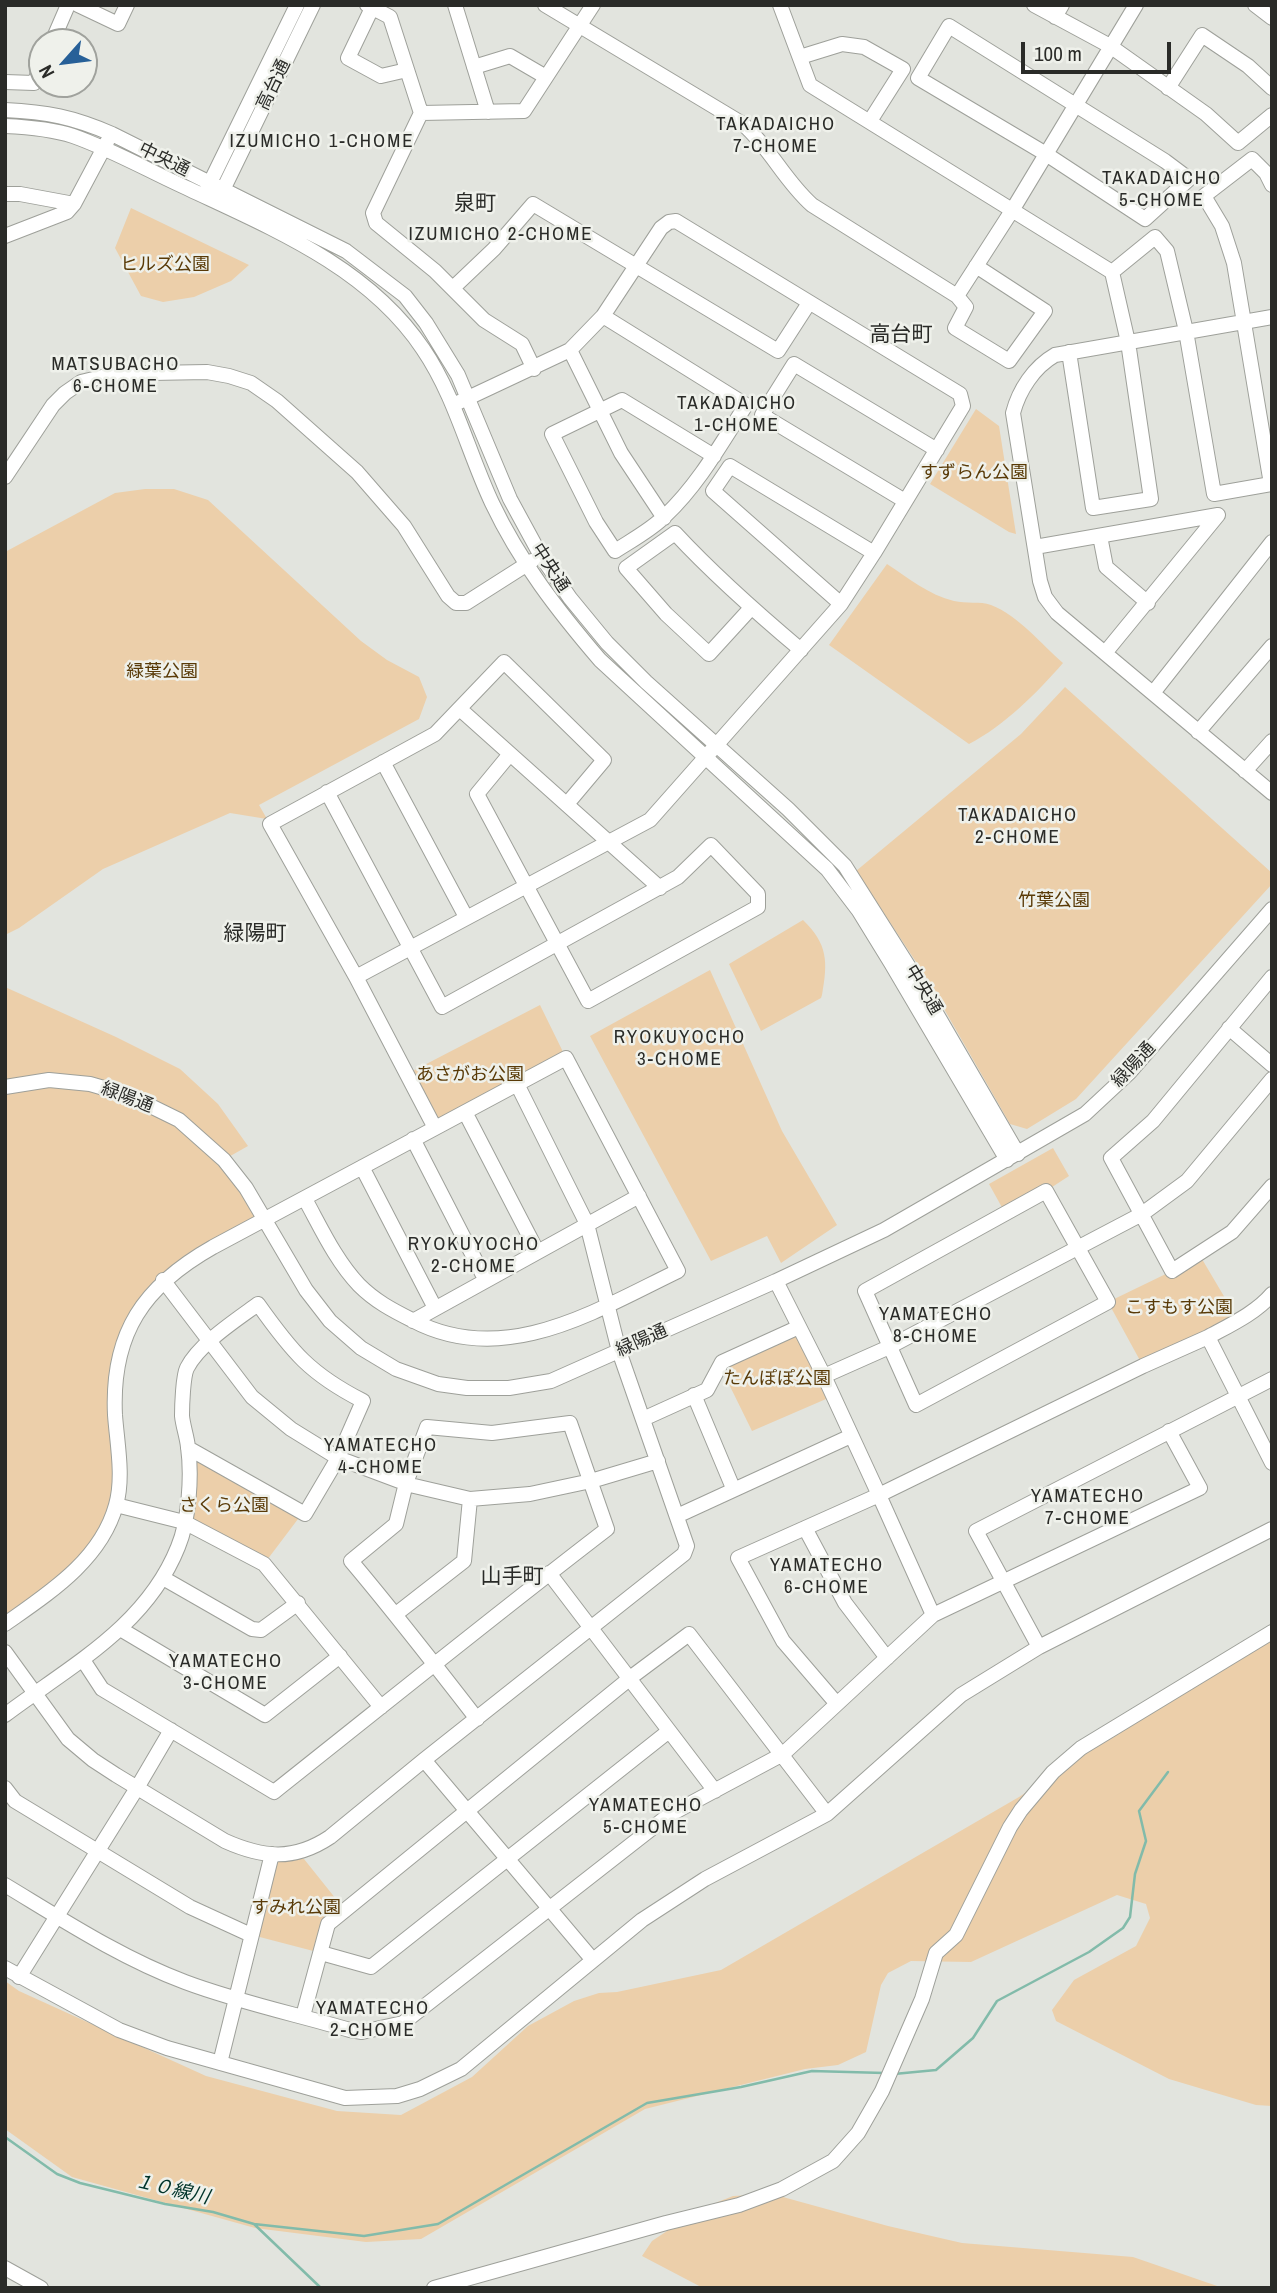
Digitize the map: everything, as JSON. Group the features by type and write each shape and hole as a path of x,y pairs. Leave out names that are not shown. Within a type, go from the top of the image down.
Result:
{"street":[{"path":"58,28 68,5"},
{"path":"78,5 118,24 127,5"},
{"name":"高台通","path":"214,192 298,5"},
{"name":"高台通","path":"214,192 313,5"},
{"path":"455,5 488,112"},
{"path":"545,5 743,124 762,141 796,190 812,205 957,296 966,307 955,328 1009,361 1045,311 976,265"},
{"path":"422,113 524,111 593,5"},
{"path":"780,5 810,85 1112,272 1128,342 1151,499 1093,508 1069,352"},
{"path":"1034,5 1058,11 1110,46 1206,114 1238,143 1272,115"},
{"path":"957,296 1077,105 1136,5"},
{"path":"1255,5 1272,18"},
{"path":"407,70 381,76 348,58 369,6 390,17 422,113 373,213 376,223 453,288 485,320 522,344 534,369"},
{"path":"949,26 1165,161 1189,179 1145,219 1046,154 918,78 949,26"},
{"path":"1168,88 1202,35 1248,65 1272,88"},
{"path":"800,57 842,44 864,47 903,69 870,121"},
{"path":"474,67 510,56 546,77"},
{"path":"5,82 28,83"},
{"name":"中央通","path":"5,110 39,111 79,120 112,134 332,262 360,282 390,310 422,348 453,405 491,500 526,566 566,621 600,660 711,752"},
{"name":"中央通","path":"5,126 72,136 214,192 346,251 405,296 443,348 469,398 510,499 541,556 570,598 607,643 827,869 859,911 1012,1157"},
{"path":"5,236 66,212 74,204 112,134"},
{"path":"1112,272 1155,237 1167,251 1186,331 1214,494 1271,484 1234,263 1222,226 1204,196 1251,159 1270,175"},
{"path":"5,194 20,194 74,204"},
{"path":"453,288 494,249 533,204 778,351 809,303"},
{"path":"356,977 650,820 841,604 962,406 960,394 676,220 661,228 603,316 570,350 453,405"},
{"path":"603,316 746,405 714,456 690,489 663,518 615,551 596,522 552,434 622,400 714,456"},
{"path":"1272,317 1055,355 1038,367 1016,400 1013,412 1040,581 1045,597 1057,613 1272,793"},
{"path":"570,350 621,453 663,518"},
{"path":"905,501 762,415 794,364 937,450"},
{"path":"5,477 53,405 81,382 110,374 207,372 251,383 277,401 357,472 404,526 448,596 456,604 466,603 541,556"},
{"path":"841,604 713,491 730,466 874,553"},
{"path":"1035,547 1218,515 1105,653"},
{"path":"751,608 709,654 666,614 626,568 675,533 751,608 802,650"},
{"path":"1100,536 1106,567 1148,603"},
{"path":"1153,692 1272,542"},
{"path":"1198,732 1272,646"},
{"path":"435,1128 356,977 270,824 435,734 461,710 504,662 604,760 567,804"},
{"path":"461,710 660,888"},
{"path":"1245,771 1272,741"},
{"path":"327,792 442,1007 557,944 660,888 678,877 711,845 758,894 758,906 588,1001 557,944 477,794 510,754"},
{"path":"383,762 466,917"},
{"name":"緑陽通","path":"5,1087 49,1080 90,1084 128,1095 179,1120 224,1160 246,1188 298,1279 330,1321 361,1348 416,1377 438,1384 467,1388 509,1388 551,1381 884,1230 1085,1114 1129,1073 1272,909"},
{"path":"1272,976 1153,1121 1111,1157 1172,1271 1232,1233 1272,1186"},
{"path":"1229,1028 1272,1065"},
{"path":"5,1624 78,1569 100,1539 116,1505 120,1450 115,1414 122,1344 140,1307 163,1280 189,1261 265,1219 566,1058 678,1271 607,1305 541,1332 481,1341 453,1337 428,1330 383,1306 358,1284 335,1253 305,1199"},
{"path":"824,1376 890,1347 1142,1214 1187,1181 1272,1079"},
{"path":"5,1652 68,1738 93,1760 225,1841 246,1850 272,1854 298,1853 330,1838 684,1554 687,1546 619,1351 587,1224 517,1084"},
{"path":"465,1112 537,1251"},
{"path":"413,1139 485,1279"},
{"path":"362,1167 435,1308"},
{"path":"1046,1191 1108,1302 916,1405 890,1347 865,1291 1046,1191"},
{"path":"413,1321 639,1196"},
{"path":"163,1280 252,1397 290,1429 338,1458 407,1483 470,1499 530,1493 591,1481 658,1461"},
{"path":"776,1281 824,1376 933,1615"},
{"path":"837,1704 783,1641 738,1558 878,1495 1130,1372 1208,1337 1238,1320 1272,1294"},
{"path":"5,1716 122,1630 145,1606 163,1578 178,1547 189,1485 188,1448 182,1416 186,1369 210,1340 258,1304 284,1340 309,1367 319,1376 363,1401 338,1458 305,1514 188,1448"},
{"path":"643,1419 707,1390 722,1362 799,1327"},
{"path":"1208,1337 1270,1456"},
{"path":"1039,1647 976,1531 1272,1378"},
{"path":"694,1395 733,1488"},
{"path":"83,1660 102,1689 274,1792 435,1665 549,1573 607,1529 570,1423 492,1433 428,1427 407,1483 396,1524 351,1561 396,1614 435,1665 477,1718"},
{"path":"5,1885 146,1965 185,1982 236,1999 362,2032 403,2023 670,1815 783,1754 933,1615 1200,1488 1169,1431"},
{"path":"677,1516 851,1436"},
{"path":"396,1614 464,1561 470,1499"},
{"path":"116,1505 184,1522 264,1564 381,1707"},
{"path":"805,1528 845,1603 887,1658"},
{"path":"5,1968 119,2030 167,2048 345,2098 397,2096 420,2089 461,2069 642,1920 705,1879 827,1814 961,1695 1039,1647 1272,1530"},
{"path":"549,1573 715,1791"},
{"path":"163,1578 252,1629 261,1630 298,1603"},
{"path":"122,1630 265,1715 340,1656"},
{"path":"434,2288 739,2205 782,2189 816,2172 845,2150 858,2133 884,2086 922,1999 936,1953 956,1935 1021,1810 1053,1772 1081,1748 1272,1632"},
{"path":"303,2016 328,1924 689,1634 827,1814"},
{"path":"19,1977 138,1788 171,1730"},
{"path":"321,1953 371,1967 669,1731"},
{"path":"424,1760 592,1959"},
{"path":"5,1788 15,1801 190,1907 251,1935"},
{"path":"220,2063 272,1854"},
{"path":"5,2268 41,2288"}],"green space":[{"name":"ヒルズ公園","path":"131,208 249,265 231,281 194,297 163,302 141,296 115,248"},
{"name":"すずらん公園","path":"976,409 999,426 1016,534 930,484"},
{"name":"緑葉公園","path":"174,489 208,500 361,641 387,660 419,677 427,697 419,719 259,805 267,819 230,813 103,869 5,935 5,552 115,493"},
{"path":"887,564 936,595 959,602 987,604 1001,610 1020,623 1063,663 1019,708 995,728 969,744 829,645"},
{"name":"竹葉公園","path":"1065,687 1272,873 1272,884 1076,1099 1027,1129 1010,1124 924,974 856,871 1021,734"},
{"path":"803,920 817,937 824,954 825,973 821,998 761,1031 729,964"},
{"path":"710,970 782,1131 837,1225 781,1263 767,1236 711,1261 590,1036"},
{"path":"5,987 180,1069 218,1104 248,1146 225,1159 265,1219 163,1280 122,1344 116,1505 100,1539 5,1624"},
{"name":"あさがお公園","path":"540,1005 566,1058 435,1128 407,1074"},
{"path":"1053,1148 1069,1176 1046,1191 1004,1211 989,1184"},
{"name":"こすもす公園","path":"1199,1254 1238,1320 1143,1366 1108,1302 1172,1271"},
{"name":"たんぽぽ公園","path":"799,1327 833,1396 752,1431 720,1366"},
{"name":"さくら公園","path":"194,1451 305,1514 298,1519 264,1564 184,1522"},
{"path":"1272,1631 1272,2106 1256,2105 1169,2079 1056,2021 1052,2010 1074,1980 1136,1946 1150,1918 1146,1904 1117,1895 971,1962 911,1961 888,1973 881,1985 866,2052 838,2065 805,2069 645,2109 421,2239 366,2242 255,2228 72,2177 5,2129 5,1981 19,1991 206,2076 337,2111 401,2115 472,2077 528,2026 574,2001 599,1993 617,1992 721,1970 1019,1797"},
{"name":"すみれ公園","path":"272,1854 304,1859 344,1909 321,1953 252,1935"},
{"path":"772,2194 962,2243 1133,2257 1223,2288 703,2288 642,2256 652,2241 700,2209 733,2196"}],"waterway":[{"path":"894,2074 936,2070 973,2038 997,2001 1089,1952 1123,1928 1130,1917 1135,1874 1146,1841 1139,1811 1168,1772"},
{"path":"254,2224 364,2236 438,2224 647,2103 741,2087 812,2071 884,2073"},
{"name":"１０線川","path":"5,2137 57,2174 80,2183 165,2204 213,2212 254,2224 321,2288"}],"district":[{"name":"TAKADAICHO 7-CHOME","path":"776,136"},
{"name":"IZUMICHO 1-CHOME","path":"322,142"},
{"name":"TAKADAICHO 5-CHOME","path":"1162,190"},
{"name":"泉町","path":"475,204"},
{"name":"IZUMICHO 2-CHOME","path":"501,235"},
{"name":"高台町","path":"901,335"},
{"name":"MATSUBACHO 6-CHOME","path":"116,376"},
{"name":"TAKADAICHO 1-CHOME","path":"737,415"},
{"name":"TAKADAICHO 2-CHOME","path":"1018,827"},
{"name":"緑陽町","path":"255,934"},
{"name":"RYOKUYOCHO 3-CHOME","path":"680,1049"},
{"name":"RYOKUYOCHO 2-CHOME","path":"474,1256"},
{"name":"YAMATECHO 8-CHOME","path":"936,1326"},
{"name":"YAMATECHO 4-CHOME","path":"381,1457"},
{"name":"YAMATECHO 7-CHOME","path":"1088,1508"},
{"name":"山手町","path":"512,1577"},
{"name":"YAMATECHO 6-CHOME","path":"827,1577"},
{"name":"YAMATECHO 3-CHOME","path":"226,1673"},
{"name":"YAMATECHO 5-CHOME","path":"646,1817"},
{"name":"YAMATECHO 2-CHOME","path":"373,2020"}]}
